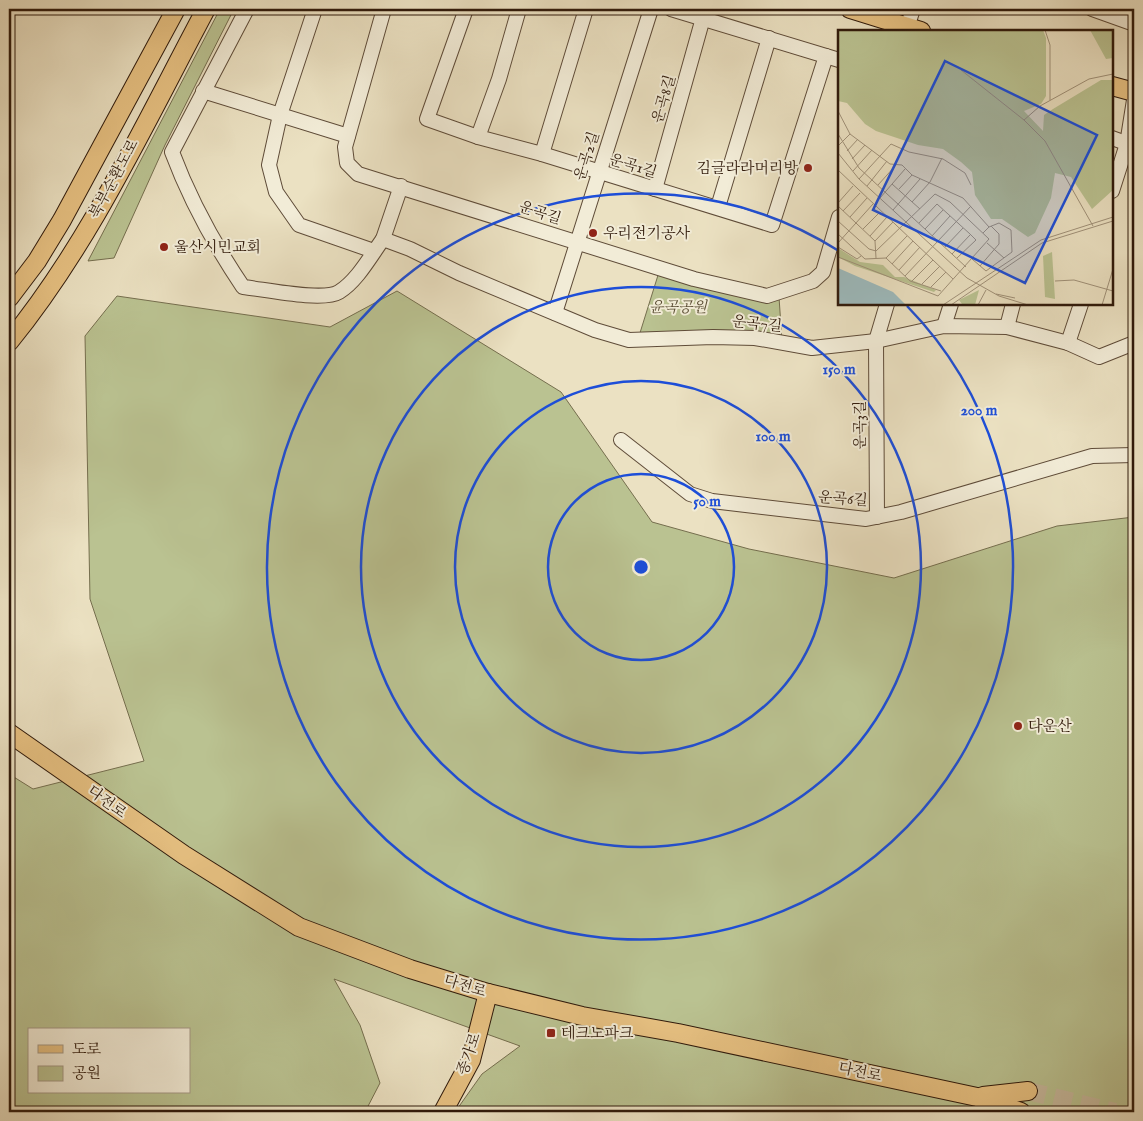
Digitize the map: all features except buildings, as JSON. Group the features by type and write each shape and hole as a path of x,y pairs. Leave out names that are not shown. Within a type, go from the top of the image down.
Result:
{"main road":[{"name":"북부순환도로","path":"9,298 37,261 62,220 176,9"},
{"name":"북부순환도로","path":"9,342 53,284 84,235 206,9"},
{"path":"850,9 912,30"},
{"path":"1113,86 1134,92"},
{"name":"다전로","path":"9,733 184,855 299,927 410,969 488,993 582,1016 678,1033 978,1097 1020,1112"},
{"name":"종가로","path":"443,1112 471,1060 488,993"},
{"name":"다전로","path":"978,1097 1028,1091"}],"street":[{"path":"247,9 172,152 185,186 221,254 243,287 307,296 338,294 359,273 382,239 401,186"},
{"path":"314,9 280,115 269,165 276,192 299,225 374,251"},
{"name":"운곡길","path":"384,9 345,147 347,164 358,174 694,279 767,296 813,281 823,272 838,220"},
{"name":"운곡1길","path":"466,9 427,119 478,137 542,154 772,225 833,58"},
{"path":"478,137 499,79 519,9"},
{"path":"542,154 586,9"},
{"name":"운곡2길","path":"555,313 651,9"},
{"path":"671,9 833,58"},
{"path":"912,30 913,9"},
{"path":"1093,9 1134,24"},
{"name":"운곡8길","path":"655,189 703,18"},
{"path":"718,207 769,38"},
{"path":"203,91 348,136"},
{"path":"1113,188 1130,145 1134,100"},
{"path":"1113,138 1130,145"},
{"name":"운곡7길","path":"382,239 410,249 459,273 596,330 629,340 713,337 755,338 812,348 876,341 944,326 1007,328 1068,343 1098,357 1134,343"},
{"name":"운곡3길","path":"877,517 876,341 887,305"},
{"path":"944,326 951,305"},
{"path":"1007,328 1014,305"},
{"path":"1068,343 1081,305"},
{"name":"운곡6길","path":"621,440 690,494 712,501 866,520 1092,456 1134,455"}],"green space":[{"path":"220,9 234,9 165,145 114,258 88,261"},
{"name":"윤곡공원","path":"659,272 779,297 782,341 639,336"},
{"path":"397,291 561,392 652,522 749,549 894,578 1057,526 1134,517 1134,1112 455,1112 482,1074 520,1046 334,979 360,1025 380,1083 365,1112 9,1112 9,774 33,789 144,761 90,599 85,336 117,296 330,327"}],"tunnel":[{"path":"1028,1091 1115,1112"}],"place":[{"name":"김글라라머리방","path":"808,168"},
{"name":"우리전기공사","path":"593,233"},
{"name":"울산시민교회","path":"164,247"},
{"name":"다운산","path":"1018,726"},
{"name":"테크노파크","path":"551,1033"}]}
